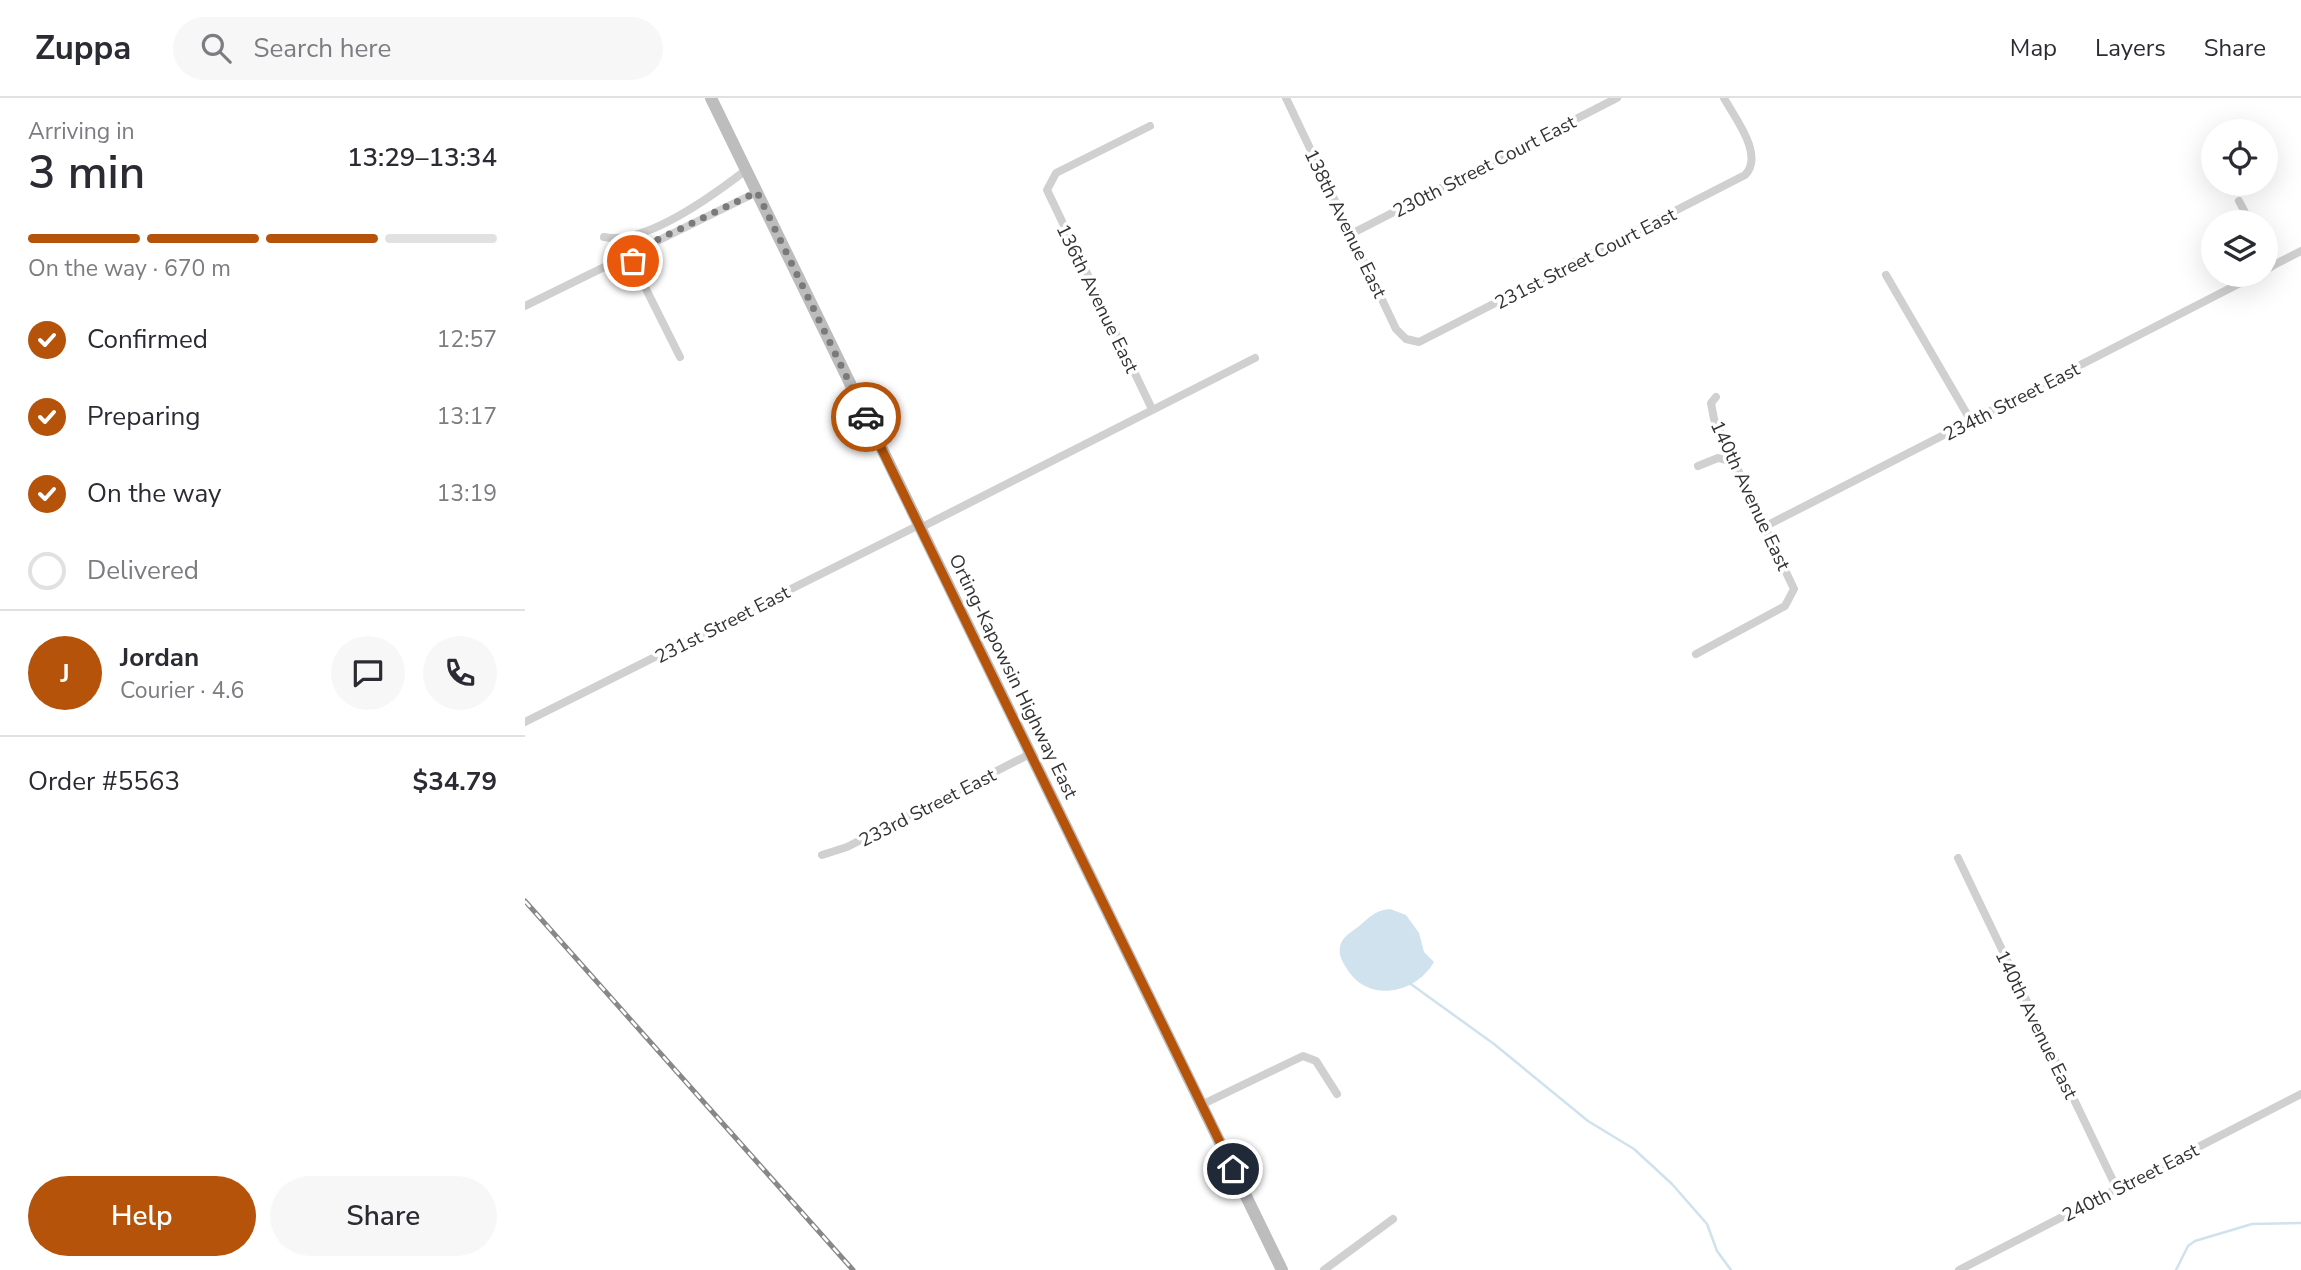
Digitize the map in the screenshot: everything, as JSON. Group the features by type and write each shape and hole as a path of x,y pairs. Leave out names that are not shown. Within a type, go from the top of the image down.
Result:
{"main road":[{"name":"Orting-Kapowsin Highway East","path":"712,98 1282,1270"}],"street":[{"name":"138th Avenue East","path":"1286,98 1396,329 1412,342"},
{"name":"230th Street Court East","path":"1351,234 1618,98"},
{"name":"231st Street Court East","path":"1412,342 1419,342 1499,302 1745,175 1752,164 1751,149 1724,98"},
{"name":"136th Avenue East","path":"1150,126 1056,173 1048,186 1048,197 1152,409"},
{"path":"604,237 623,239 655,227 704,201 746,170"},
{"path":"525,306 757,192"},
{"path":"2239,201 2244,210"},
{"path":"2278,263 2301,251"},
{"path":"632,252 639,275 680,357"},
{"path":"1886,275 1971,421"},
{"name":"234th Street East","path":"1766,526 2233,287"},
{"name":"231st Street East","path":"525,722 1255,358"},
{"name":"140th Avenue East","path":"1696,654 1785,606 1793,593 1793,584 1714,419 1711,403 1716,397"},
{"path":"1699,466 1718,458 1733,462"},
{"name":"233rd Street East","path":"822,855 847,847 1030,754"},
{"name":"140th Avenue East","path":"1958,858 2117,1189"},
{"path":"1201,1105 1303,1056 1316,1061 1337,1094"},
{"name":"240th Street East","path":"1959,1270 2301,1094"},
{"path":"1324,1270 1393,1219"}],"water":[{"path":"1390,909 1406,915 1419,933 1424,952 1434,962 1416,981 1405,987 1381,991 1358,982 1345,966 1340,950 1342,941 1349,933 1376,913"}],"waterway":[{"path":"1408,982 1494,1044 1588,1121 1634,1149 1672,1184 1707,1224 1717,1251 1731,1270"},
{"path":"2176,1270 2188,1246 2195,1241 2252,1224 2301,1223"}],"railway":[{"path":"525,901 853,1270"}],"way so far":[{"path":"633,261 632,252 757,192 866,417"}],"route":[{"path":"866,417 1233,1169"}]}
